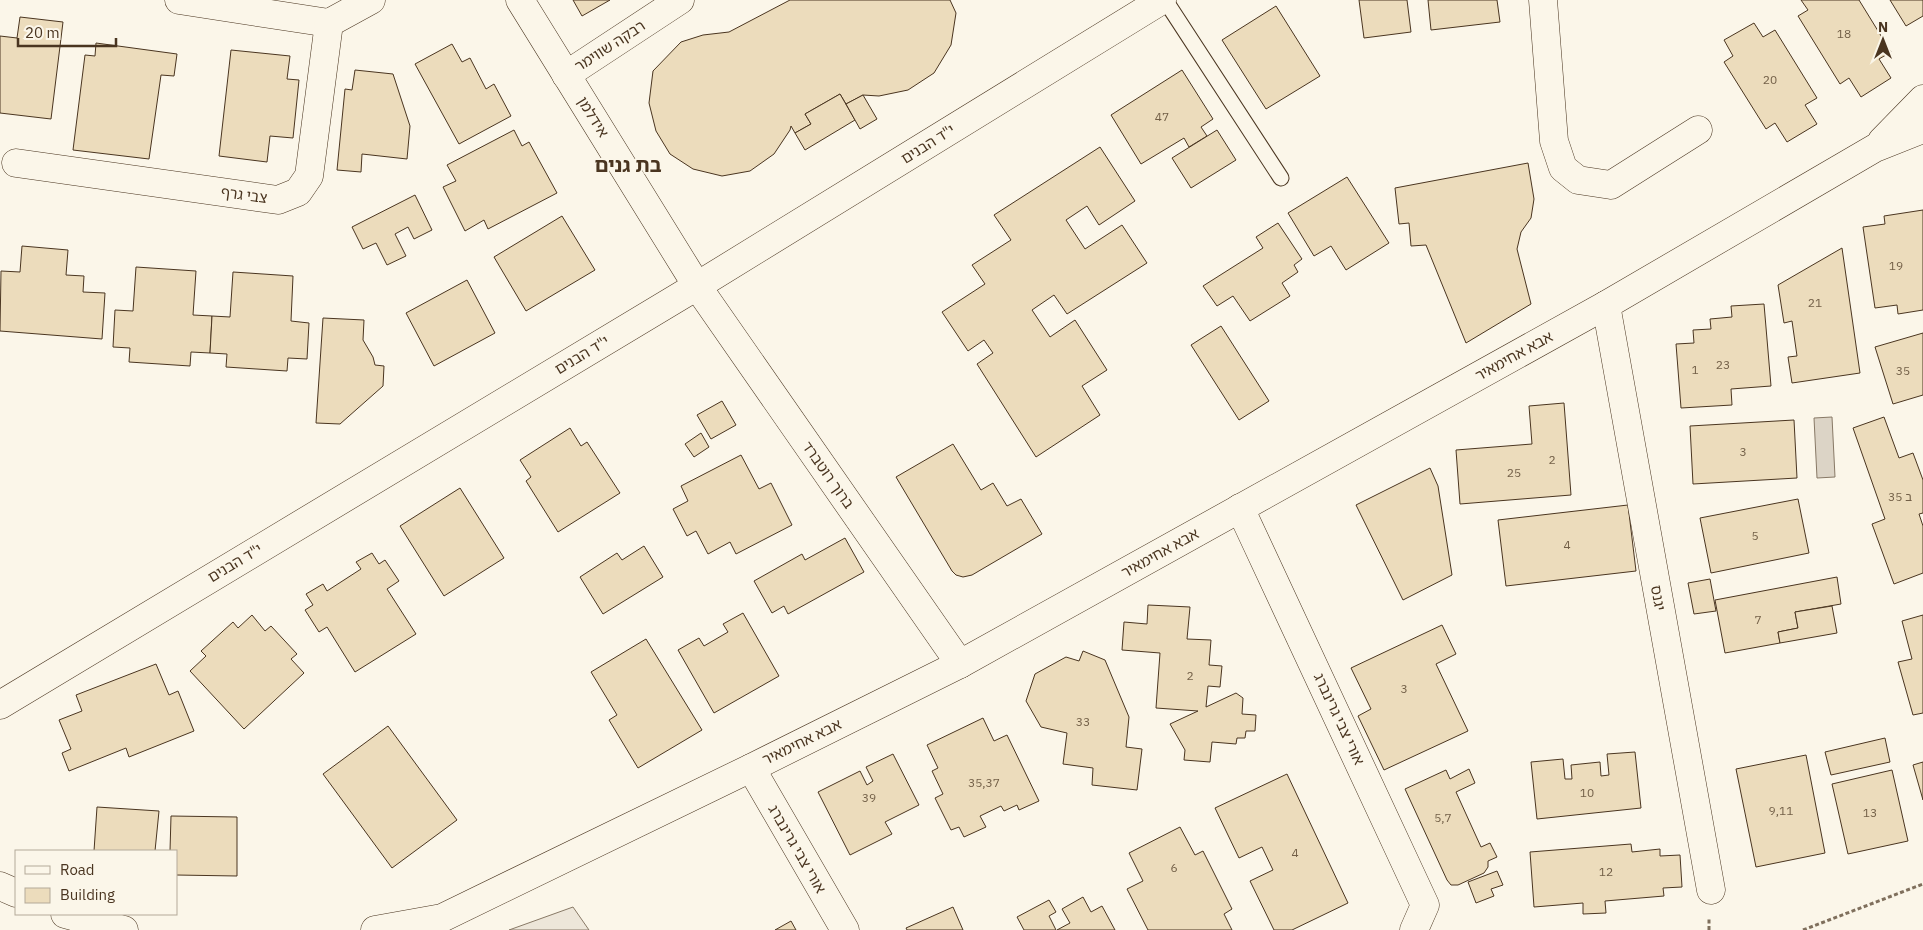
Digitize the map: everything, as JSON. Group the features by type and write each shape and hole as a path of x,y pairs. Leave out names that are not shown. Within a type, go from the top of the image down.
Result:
{"street":[{"path":"179,0 329,23 371,0"},
{"name":"אידלמן","path":"520,0 697,286"},
{"name":"רבקה שווימר","path":"566,74 680,0"},
{"name":"י\"ד הבנים","path":"0,705 697,286 1163,0"},
{"path":"1542,0 1554,141 1563,168 1578,180 1611,185 1698,130"},
{"name":"צבי גרף","path":"16,163 278,200 298,192 309,176 329,23"},
{"path":"1875,148 1923,99"},
{"name":"אבא אחימאיר","path":"375,930 442,918 960,664 1606,305 1875,148 1923,129"},
{"name":"ברוך רוטברד","path":"697,286 960,664"},
{"name":"יגנס","path":"1606,305 1711,890"},
{"name":"אורי צבי גרינברג","path":"1240,508 1425,905 1414,930"},
{"name":"אורי צבי גרינברג","path":"751,768 845,930"},
{"path":"0,886 15,893"},
{"path":"69,915 124,930"}],"lane":[{"path":"1163,0 1281,178"}],"path":[{"path":"1803,930 1923,884"}],"shaded area":[{"path":"1832,417 1835,477 1817,478 1814,418"},
{"path":"573,907 589,930 509,930"}],"building":[{"path":"573,0 610,0 582,16"},
{"path":"790,0 950,0 956,13 951,45 934,73 908,90 879,96 863,95 846,104 840,94 805,114 811,124 795,133 791,126 774,154 750,171 722,176 693,169 670,154 656,131 649,103 653,71 681,42 703,35 729,32"},
{"path":"1359,0 1407,0 1411,32 1364,38"},
{"path":"1428,0 1497,0 1500,22 1431,30"},
{"path":"1801,0 1859,0 1891,52 1879,59 1891,78 1861,97 1849,78 1840,84 1798,16 1808,10"},
{"path":"1890,0 1923,0 1923,16 1906,26"},
{"path":"1276,6 1320,76 1266,109 1222,40"},
{"path":"20,17 63,22 51,119 0,113 0,36 17,38"},
{"path":"1754,23 1763,37 1775,30 1817,98 1805,105 1817,124 1787,142 1775,123 1766,129 1724,62 1733,56 1724,40"},
{"path":"96,43 177,54 174,76 161,75 149,159 73,150 85,55 95,56"},
{"path":"452,44 462,62 470,58 486,89 494,84 511,116 459,144 415,64"},
{"path":"231,50 290,56 287,79 299,80 293,138 270,136 267,162 219,156"},
{"path":"355,70 393,74 410,126 407,159 362,154 361,172 337,170 345,89 352,90"},
{"path":"1182,70 1213,119 1201,127 1207,136 1189,147 1184,138 1141,164 1111,115"},
{"path":"840,94 855,120 805,150 795,133 811,124 805,114"},
{"path":"863,95 877,119 860,129 846,104"},
{"path":"514,130 522,146 529,142 557,193 488,229 484,220 465,231 443,187 456,181 447,165"},
{"path":"1217,130 1236,160 1191,188 1172,158"},
{"path":"1100,147 1135,201 1099,225 1087,206 1066,220 1085,249 1122,225 1147,263 1067,314 1054,295 1032,310 1050,337 1075,320 1107,370 1082,386 1100,415 1036,457 977,364 993,353 984,340 968,351 942,312 985,284 972,265 1011,240 994,215"},
{"path":"1528,163 1534,199 1531,218 1521,232 1517,249 1531,304 1466,343 1426,245 1411,246 1409,223 1399,224 1395,188"},
{"path":"1347,177 1389,243 1346,270 1331,246 1314,256 1288,213"},
{"path":"415,195 432,230 414,239 408,227 395,234 406,256 387,265 376,243 363,249 352,227"},
{"path":"1923,210 1923,310 1898,314 1897,305 1875,308 1863,227 1885,224 1884,216"},
{"path":"562,216 595,270 526,311 494,257"},
{"path":"1278,223 1302,259 1294,265 1298,272 1282,283 1290,296 1250,321 1233,296 1217,306 1203,286 1263,248 1256,237"},
{"path":"22,246 68,250 66,275 84,276 83,292 105,293 102,339 0,331 1,271 20,272"},
{"path":"1842,248 1860,373 1792,383 1788,357 1797,356 1792,321 1784,323 1778,285"},
{"path":"136,267 196,271 193,315 212,316 210,353 191,352 190,366 129,362 130,348 113,347 115,310 133,311"},
{"path":"233,272 293,276 291,321 309,323 307,359 288,358 287,371 226,367 227,354 210,353 212,316 230,317"},
{"path":"467,280 495,333 434,366 406,313"},
{"path":"1764,304 1771,386 1731,389 1732,405 1681,408 1676,344 1694,343 1693,330 1711,329 1710,319 1732,317 1731,306"},
{"path":"323,318 364,320 363,340 373,357 375,365 384,366 383,386 340,424 316,423"},
{"path":"1221,326 1269,401 1239,420 1191,345"},
{"path":"1923,333 1923,395 1893,404 1875,347"},
{"path":"722,401 736,425 711,439 697,415"},
{"path":"1564,403 1571,495 1460,504 1456,450 1532,444 1529,406"},
{"path":"1884,417 1899,458 1913,453 1923,480 1923,513 1919,514 1923,526 1923,573 1894,584 1872,524 1885,519 1853,428"},
{"path":"1794,420 1797,478 1693,484 1690,426"},
{"path":"570,428 581,446 587,442 620,493 558,532 526,481 531,477 520,460"},
{"path":"701,433 709,447 694,457 685,444"},
{"path":"953,444 981,490 993,483 1007,506 1021,499 1042,534 972,575 963,577 956,575 952,571 896,477"},
{"path":"741,455 759,489 771,483 792,525 736,554 730,542 708,554 696,531 687,536 673,509 688,501 681,486"},
{"path":"1430,468 1438,486 1452,575 1403,600 1356,505"},
{"path":"460,488 504,558 444,596 400,526"},
{"path":"1798,499 1809,553 1711,573 1700,518"},
{"path":"1628,505 1636,571 1506,586 1498,520"},
{"path":"845,538 864,572 788,614 784,606 772,613 754,581 802,554 805,560"},
{"path":"644,546 663,577 603,614 580,577 617,553 622,560"},
{"path":"372,553 379,564 385,560 399,581 387,589 416,634 355,672 327,627 319,632 305,610 313,605 306,594 323,584 327,591 361,569 356,562"},
{"path":"1837,577 1841,604 1795,612 1798,628 1778,632 1780,643 1725,653 1715,600"},
{"path":"1710,579 1716,611 1694,614 1688,583"},
{"path":"1148,605 1190,607 1187,639 1211,640 1209,665 1222,666 1220,687 1208,686 1206,707 1236,693 1243,698 1242,714 1256,715 1255,731 1246,731 1245,738 1237,738 1236,744 1212,742 1210,762 1184,760 1185,750 1170,724 1198,711 1156,708 1160,653 1122,650 1124,622 1147,624"},
{"path":"1832,606 1837,633 1780,643 1778,632 1798,628 1795,612"},
{"path":"743,613 779,676 714,713 678,650 699,638 704,646 728,632 723,624"},
{"path":"252,615 265,631 271,626 297,654 291,659 304,673 244,729 190,671 206,656 201,651 233,622 238,628"},
{"path":"1923,615 1923,713 1913,715 1898,662 1912,659 1902,621"},
{"path":"1442,625 1456,654 1436,664 1468,731 1384,770 1358,716 1371,709 1351,668"},
{"path":"646,639 702,730 638,768 609,720 617,715 591,672"},
{"path":"1083,651 1105,660 1129,717 1126,747 1142,749 1137,790 1092,785 1093,768 1063,764 1067,733 1041,727 1026,701 1035,674 1066,657 1079,661"},
{"path":"156,664 169,695 178,691 194,731 129,757 126,748 69,771 62,753 71,749 59,720 82,711 76,695"},
{"path":"983,718 994,741 1007,735 1039,801 1019,810 1017,805 1004,811 1001,806 980,816 986,827 964,837 959,827 951,830 935,798 943,794 932,771 938,768 927,745"},
{"path":"388,726 457,820 392,868 323,774"},
{"path":"1885,738 1890,762 1831,775 1825,752"},
{"path":"1635,752 1641,808 1537,819 1531,762 1563,759 1565,779 1572,779 1571,765 1600,762 1601,776 1609,775 1607,754"},
{"path":"893,754 919,805 885,822 892,834 850,855 818,792 860,771 867,785 873,781 866,767"},
{"path":"1806,755 1825,853 1756,867 1736,769"},
{"path":"1923,762 1923,800 1913,765"},
{"path":"1469,769 1475,783 1456,792 1481,847 1490,843 1497,857 1488,861 1488,867 1484,873 1458,885 1451,885 1405,789 1446,770 1450,779"},
{"path":"1892,770 1908,841 1848,854 1832,784"},
{"path":"1287,774 1348,903 1292,930 1274,930 1250,881 1273,870 1262,847 1239,858 1215,808"},
{"path":"97,807 159,811 155,850 94,850"},
{"path":"171,816 237,817 237,876 178,875 178,850 170,850"},
{"path":"1180,827 1195,855 1203,851 1232,909 1224,914 1232,930 1148,930 1127,889 1143,881 1129,853"},
{"path":"1631,844 1632,852 1660,849 1660,856 1680,855 1682,887 1663,888 1664,896 1605,901 1606,913 1583,914 1583,903 1534,907 1530,852"},
{"path":"1497,871 1503,885 1491,889 1494,896 1476,903 1468,882"},
{"path":"1083,897 1091,912 1102,906 1115,930 1057,930 1070,923 1062,909"},
{"path":"1049,900 1056,912 1049,916 1056,930 1024,930 1017,917"},
{"path":"953,907 963,930 907,930 906,928"},
{"path":"791,921 796,930 775,930"}],"district":[{"name":"בת גנים","path":"628,165"}]}
